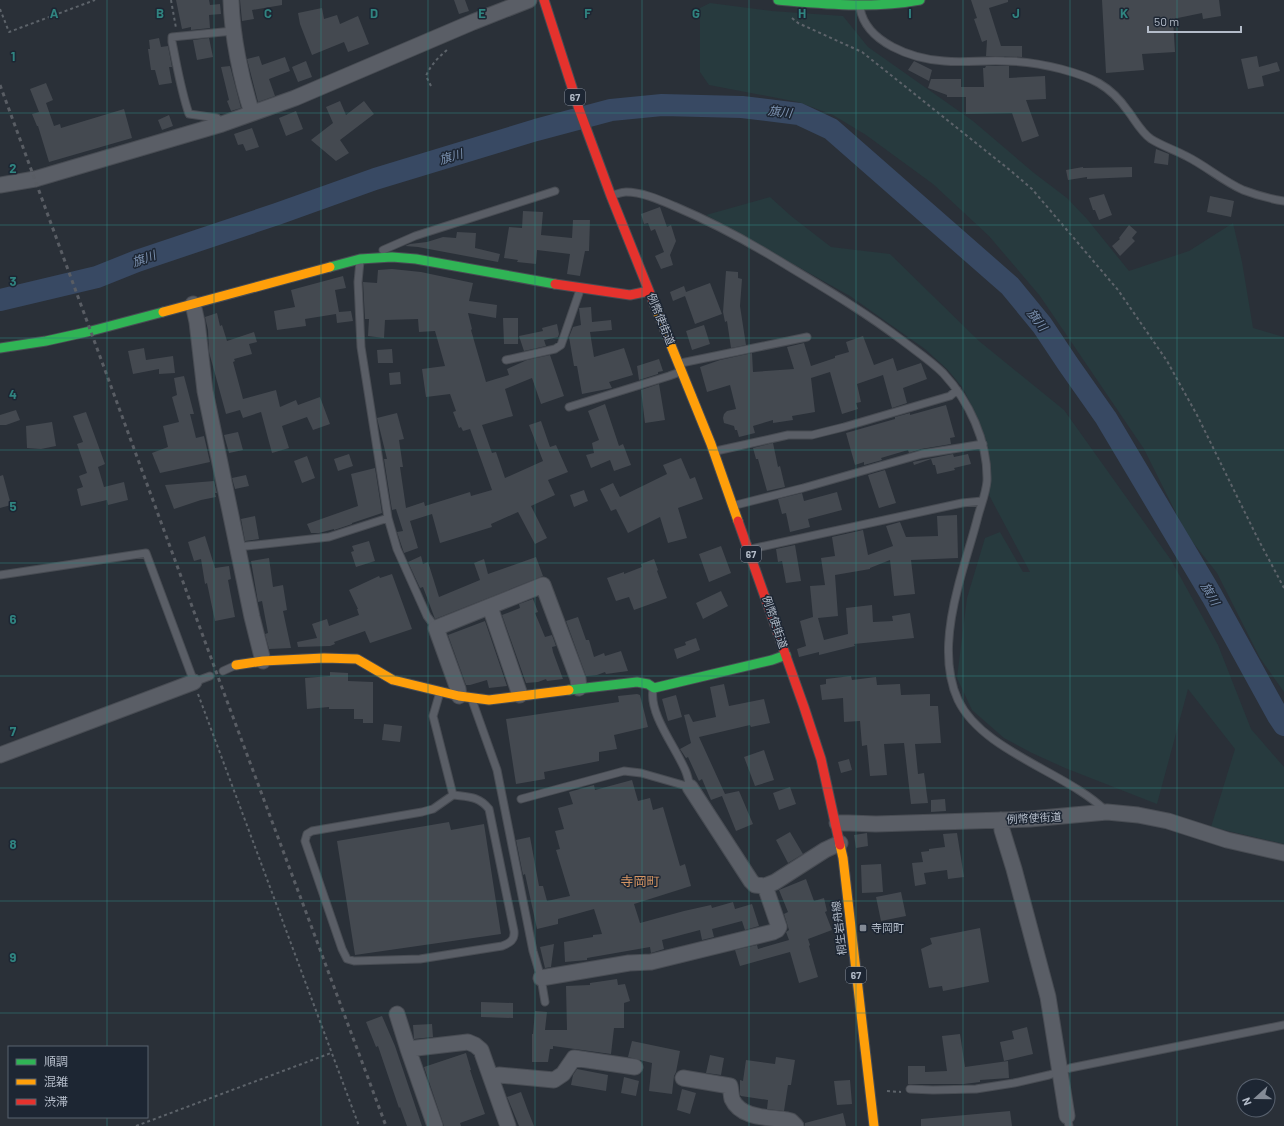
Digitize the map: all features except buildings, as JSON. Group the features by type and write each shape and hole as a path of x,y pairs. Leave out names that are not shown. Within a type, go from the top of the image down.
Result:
{"main road":[{"name":"例幣使街道","path":"544,0 579,109 604,178 714,452 749,549 821,759 837,824"},
{"path":"778,0 824,2 860,6 920,0"},
{"path":"0,348 46,341 91,331 360,259 392,257 416,259 529,280 630,295 649,291"},
{"path":"236,665 263,661 324,658 357,659 393,680 440,692 489,700 520,695 638,682 648,684 654,688 772,660 786,655"},
{"name":"桐生岩舟線","path":"837,824 874,1126"}],"street":[{"path":"231,0 234,31 247,97 252,113"},
{"path":"0,185 35,179 222,124 295,98 479,19 530,0"},
{"path":"192,304 197,322 205,391 237,547 263,661"},
{"path":"465,697 458,688 436,628 543,585 578,679 579,688"},
{"path":"490,607 520,695"},
{"path":"0,755 194,682"},
{"path":"690,787 755,886 765,886 775,882 825,850 840,843"},
{"name":"例幣使街道","path":"837,824 849,822 876,824 1030,819 1107,812 1138,815 1168,821 1226,840 1284,853"},
{"path":"1001,820 1002,830 1014,869 1048,997 1068,1121"},
{"path":"541,978 629,963 652,962 773,932 779,927 765,886"},
{"path":"397,1014 435,1126"},
{"path":"408,1049 468,1042 475,1045 481,1050 508,1126"},
{"path":"491,1077 499,1074 554,1080 564,1074 574,1058 635,1067"},
{"path":"683,1078 730,1086 732,1099 743,1112 791,1121 796,1126"}],"lane":[{"path":"860,6 861,16 866,24 883,42 898,50 913,55 944,61 1005,61 1032,63 1067,70 1102,84 1119,99 1144,133 1151,139 1200,163 1243,190 1284,202"},
{"path":"222,124 217,118 189,114 172,37 234,31"},
{"path":"436,628 427,616 397,549 388,518 361,347 358,282 360,259 415,236 555,191"},
{"path":"611,196 624,192 657,199 704,219 738,236 884,327 942,372 957,390 969,410 983,444 987,483 961,577 951,624 951,680 959,701 976,724 1020,757 1040,767 1097,802 1107,812"},
{"path":"506,360 555,349 561,345 581,288"},
{"path":"569,406 670,376 690,360 807,337"},
{"path":"714,452 773,437 788,435 812,435 844,427 950,396 957,390"},
{"path":"733,506 803,488 922,454 983,444"},
{"path":"749,549 962,503 982,502"},
{"path":"237,547 329,537 388,518"},
{"path":"0,575 146,553 194,682 210,676"},
{"path":"223,671 236,665"},
{"path":"521,798 624,771 641,773 690,787 687,773 660,722 652,696 654,688"},
{"path":"440,692 433,716 453,796"},
{"path":"465,697 497,770 533,951 541,978 545,1002"},
{"path":"453,796 478,798 484,802 489,809 514,931 513,939 510,943 502,946 420,959 354,961 347,958 342,949 304,841 307,834 312,831 422,812 433,809 453,796"},
{"path":"910,1089 976,1089 1014,1083 1061,1071 1284,1025"}],"path":[{"path":"0,9 9,32 95,0"},
{"path":"171,0 178,37"},
{"path":"778,0 788,14 798,23 862,52 1011,171 1037,195 1118,290 1167,361 1197,415 1257,537 1284,588"},
{"path":"431,86 426,76 428,70 434,61 450,47"},
{"path":"194,682 359,1126"},
{"path":"136,1126 331,1053"},
{"path":"886,1092 907,1093 910,1089"}],"green space":[{"path":"710,3 772,11 843,16 868,47 973,121 1034,173 1067,198 1087,219 1129,271 1189,251 1233,223 1242,262 1253,328 1284,337 1284,692 1260,658 1217,573 1187,535 1144,449 1040,296 989,236 933,184 866,135 833,115 798,102 709,85 700,72 700,8"},
{"path":"770,197 791,216 831,247 890,254 979,341 1064,410 1171,560 1218,645 1251,729 1284,767 1284,844 1211,827 1235,749 1188,689 1157,804 1065,768 1032,753 1004,738 972,710 957,678 967,598 985,538 1000,532 1023,572 1030,572 989,495 991,465 982,429 963,388 947,369 925,349 850,296 706,215"}],"waterway":[{"name":"旗川","path":"0,300 97,277 137,261 375,179 536,130 611,110 662,105 742,107 799,114 831,129 1010,286 1042,325 1106,418 1212,596 1284,725"}],"railway":[{"path":"0,85 221,685 386,1126"}],"traffic: fast":[{"path":"778,0 849,5 902,3 920,0"},
{"path":"330,267 360,259 392,257 416,259 555,284"},
{"path":"0,348 46,341 163,312"},
{"path":"569,690 637,682 648,684 654,688 772,660 786,655"}],"traffic: slow":[{"path":"163,312 330,267"},
{"path":"653,301 711,444 738,521"},
{"path":"236,665 263,661 324,658 357,659 393,680 459,696 489,700 569,690"},
{"path":"840,845 843,858 874,1126"}],"traffic: jam":[{"path":"544,0 579,109 611,196 653,301"},
{"path":"555,284 630,295 649,291"},
{"path":"738,521 821,759 840,845"}],"place":[{"name":"寺岡町","path":"863,928"}],"district":[{"name":"寺岡町","path":"640,881"}]}
